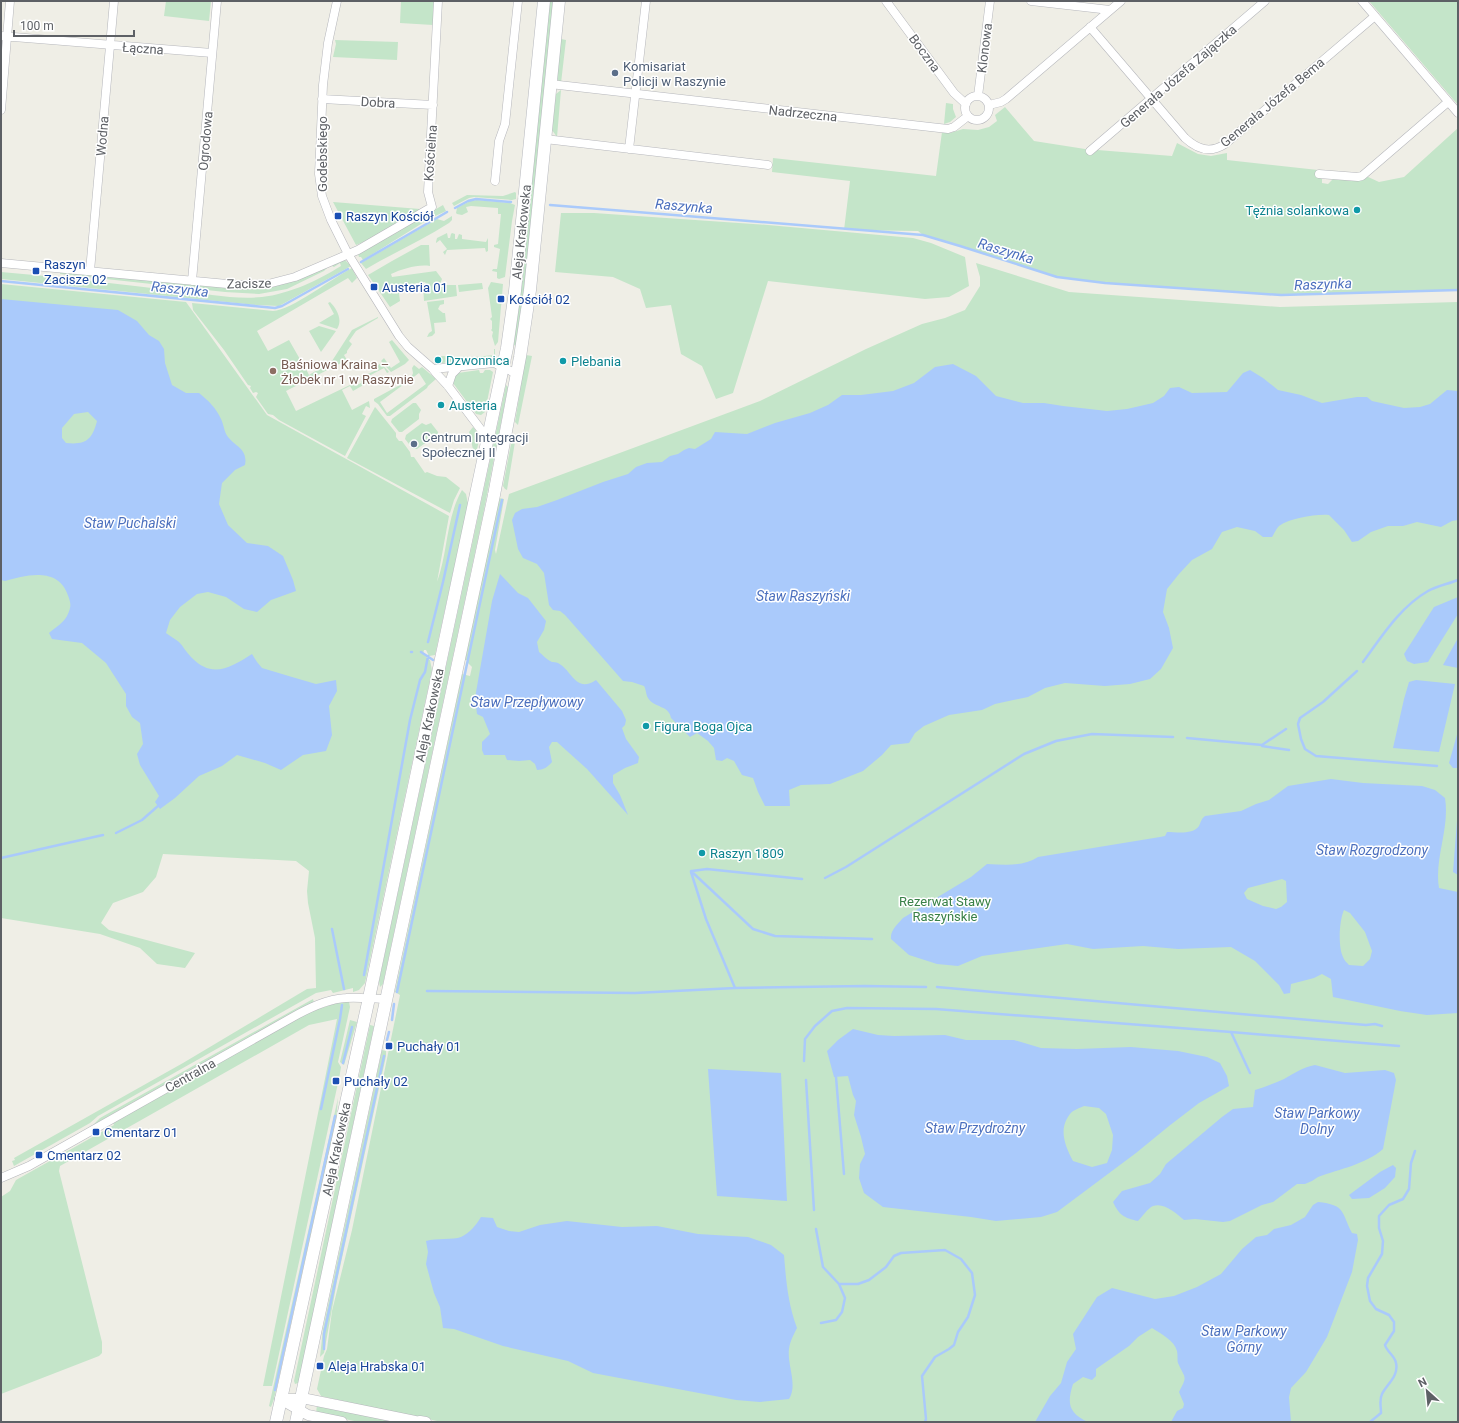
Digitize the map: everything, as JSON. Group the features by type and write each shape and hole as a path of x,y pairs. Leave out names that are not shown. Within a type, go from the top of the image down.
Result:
{"main road":[{"name":"Aleja Krakowska","path":"277,1419 280,1399 369,998 503,366 515,291 544,1"},
{"name":"Aleja Krakowska","path":"296,1422 387,999 494,491 517,374 530,290 559,1"},
{"path":"277,1419 286,1418 291,1422"}],"street":[{"path":"1,110 4,37 10,1"},
{"name":"Wodna","path":"90,271 114,1"},
{"name":"Ogrodowa","path":"192,281 217,1"},
{"name":"Godebskiego","path":"337,1 328,43 322,99 319,174 322,196 331,220 348,254 399,336 411,350 433,369 448,386 488,439"},
{"name":"Kościelna","path":"348,254 360,249 432,207 428,192 438,1"},
{"path":"495,181 499,141 505,124 518,1"},
{"path":"629,149 646,1"},
{"name":"Boczna","path":"886,1 954,93 966,104"},
{"name":"Klonowa","path":"978,96 990,1"},
{"path":"1031,1 1110,10"},
{"path":"989,105 1002,102 1006,99 1120,1"},
{"name":"Generała Józefa Zajączka","path":"1090,151 1265,1"},
{"path":"1362,1 1458,113"},
{"name":"Generała Józefa Bema","path":"1090,27 1185,138 1193,145 1205,150 1215,149 1225,144 1375,16"},
{"name":"Łączna","path":"4,37 212,53"},
{"name":"Nadrzeczna","path":"550,84 948,129 954,127 968,116"},
{"path":"978,96 985,99 989,105 988,113 982,119 975,120 968,116 965,110 966,104 970,98 978,96"},
{"name":"Dobra","path":"322,99 433,105"},
{"path":"1319,174 1358,178 1362,176 1448,102"},
{"path":"545,139 768,165"},
{"name":"Zacisze","path":"1,264 244,285 268,284 295,277 348,254"},
{"path":"433,369 494,363 517,374"},
{"path":"448,386 452,374 460,366"},
{"name":"Centralna","path":"1,1178 29,1166 304,1011 336,999 348,997 387,999"},
{"path":"280,1399 300,1404 415,1422 426,1422"},
{"path":"300,1404 308,1415 342,1422"}],"green space":[{"path":"166,1 211,1 209,21 164,16"},
{"path":"401,1 435,1 433,25 400,23"},
{"path":"550,1 554,1 527,275 518,346 513,345"},
{"path":"1369,1 1458,1 1458,105"},
{"path":"561,39 566,40 561,83 556,78"},
{"path":"335,40 398,42 397,60 333,57 336,44"},
{"path":"561,90 557,137 552,130 556,94"},
{"path":"946,103 953,104 956,117 950,122 944,124"},
{"path":"1005,107 1034,141 1085,149 1172,156 1177,143 1198,154 1211,156 1227,153 1227,160 1318,170 1318,177 1322,179 1322,183 1328,184 1333,179 1354,180 1366,176 1379,182 1404,177 1458,128 1458,290 1284,295 1105,283 1057,277 923,235 918,231 844,230 850,181 772,172 773,158 936,176 942,132 950,133 963,129 978,130 989,127 997,121 995,115"},
{"path":"515,192 516,199 512,200 474,197 454,206 452,203 467,195 503,196"},
{"path":"477,200 510,203 515,205 505,277 499,279 497,278 497,272 492,271 493,269 497,269 500,249 494,247 494,245 498,244 501,214 498,214 498,208 471,206 466,207 468,212 462,215 456,213 457,208 470,201"},
{"path":"333,202 420,209 371,239 356,245"},
{"path":"443,205 446,211 429,219 363,260 359,257 358,254"},
{"path":"561,213 594,213 768,225 913,238 931,243 965,257 969,286 949,297 925,299 768,281 733,393 716,399 702,366 681,354 671,305 646,308 640,289 613,277 555,272"},
{"path":"452,216 452,220 449,223 366,269 361,263 437,219 444,221"},
{"path":"447,233 448,238 450,238 452,233 455,234 455,239 457,239 459,234 462,235 462,239 486,242 488,238 488,251 486,252 485,248 447,250 445,255 443,252 447,249 440,240 436,242 437,238"},
{"path":"421,245 429,245 430,266 415,266 391,274 392,277 436,271 442,279 440,284 456,285 457,296 424,301 423,284 426,284 425,282 398,286 400,301 390,307 368,275"},
{"path":"345,260 351,266 279,306 1,279 1,272 220,296 251,298 283,293 303,286 341,266 340,263 334,267 330,265"},
{"name":"Rezerwat Stawy Raszyńskie","path":"976,263 1069,292 1280,307 1458,302 1458,1422 442,1422 321,1396 317,1389 324,1356 327,1349 332,1311 352,1230 400,995 395,992 462,674 470,676 472,667 467,660 465,660 499,498 504,499 495,550 496,554 509,494 760,401 866,349 922,324 945,318 965,310 980,286 980,277"},
{"path":"328,267 324,271 287,289 259,294 225,292 60,274 60,272 253,289 273,287"},
{"path":"352,268 357,278 352,283 348,278 257,331 268,351 289,340 301,361 298,363 305,367 309,375 332,361 352,330 378,317 356,331 349,341 352,344 347,353 344,355 347,360 286,391 296,411 352,384 355,386 361,383 363,380 361,377 379,369 377,366 381,363 389,372 387,373 384,368 365,378 367,383 353,391 350,386 342,390 352,410 369,401 370,408 366,406 362,414 366,416 345,456 279,420 273,415 268,414 256,397 258,393 253,393 250,388 251,386 248,385 224,350 193,310 192,303 273,311 291,305"},
{"path":"491,282 503,284 502,296 500,300 502,301 498,342 495,346 492,336 493,332 491,330 492,321 490,319 492,317 488,288"},
{"path":"482,283 483,289 459,292 458,285"},
{"path":"1,284 186,302 267,415 449,516 437,582 441,571 453,512 462,490 466,494 468,504 435,655 429,656 426,650 424,650 423,654 430,660 432,670 365,983 359,990 353,992 353,988 333,993 331,990 316,993 98,1116 90,1123 14,1166 12,1161 15,1160 14,1158 183,1063 307,989 316,988 315,938 307,891 309,871 296,861 163,854 156,877 143,892 113,903 101,923 109,930 195,953 185,968 157,964 140,948 100,934 1,918"},
{"path":"444,300 444,304 440,305 438,309 445,313 446,322 434,323 435,333 432,336 427,337 432,331 427,302"},
{"path":"330,302 335,308 339,318 339,326 337,329 319,323 334,314 328,303"},
{"path":"319,326 336,331 321,352 309,331"},
{"path":"392,340 409,360 391,372 381,361 384,358 391,368 400,362 389,342"},
{"path":"494,349 495,355 493,358 442,363 441,356 475,357 494,355"},
{"path":"526,355 532,356 518,425 515,422"},
{"path":"414,365 419,369 422,367 436,379 427,388 390,416 387,416 374,401 374,399 411,379 413,373 412,368","holes":["419,373 426,384 387,413 380,402"]},
{"path":"479,370 480,373 483,373 485,370 490,370 493,372 485,412 481,415 476,414 453,383 455,376 458,373"},
{"path":"506,385 508,387 483,515 383,984 380,987 379,981"},
{"path":"413,403 416,403 421,410 419,419 402,432 399,432 391,422 392,419"},
{"path":"375,407 396,433 396,437 399,441 402,441 410,452 411,457 414,457 425,473 427,472 437,476 446,477 460,488 450,513 347,458"},
{"path":"422,423 426,425 431,423 438,434 417,449 413,449 405,439 406,435"},
{"path":"473,427 480,436 475,458 469,432"},
{"path":"515,442 507,490 503,486 511,444"},
{"path":"313,999 314,1003 286,1017 93,1125 100,1118"},
{"path":"340,1002 349,1002 350,1007 338,1062 341,1067 339,1079 336,1078 335,1082 338,1083 272,1386 263,1386 337,1019 309,1025 60,1166 59,1171 102,1342 102,1353 99,1356 1,1394 1,1197 10,1191 16,1180 114,1125 113,1123 294,1020 315,1010"},
{"path":"350,1020 357,1022 344,1065 340,1062"},
{"path":"370,1025 374,1026 299,1380 298,1383 295,1384 294,1381"},
{"path":"382,1050 386,1051 386,1056 337,1281 324,1353 320,1357 323,1329"},
{"path":"338,1098 336,1122 271,1407 269,1406"},
{"path":"317,1405 407,1422 359,1422 316,1413"}],"water":[{"name":"Staw Puchalski","path":"1,299 118,310 137,321 149,335 159,341 164,349 165,363 172,385 186,393 199,393 206,399 219,415 228,437 241,449 245,455 245,465 235,470 222,483 219,504 228,525 247,543 268,546 283,556 296,591 271,600 257,612 244,609 226,597 208,592 197,594 180,607 170,620 166,633 179,642 189,655 206,668 221,669 229,667 252,654 262,668 316,684 336,680 337,691 329,706 332,735 326,751 303,755 281,770 265,763 237,755 222,766 199,776 175,798 160,809 155,802 159,796 140,765 137,754 143,744 140,723 132,717 126,706 126,694 106,663 82,643 52,639 49,633 64,620 70,610 69,599 62,585 56,579 40,575 31,575 5,581 1,580","holes":["88,412 97,421 93,433 83,442 66,443 62,438 62,428 74,414"]},
{"name":"Staw Raszyński","path":"953,364 976,376 996,396 1023,403 1044,403 1107,411 1127,409 1153,403 1164,396 1170,388 1179,387 1192,393 1227,392 1243,373 1250,370 1278,390 1301,395 1322,403 1357,397 1367,397 1372,401 1404,408 1420,407 1430,404 1447,390 1458,391 1458,520 1452,521 1441,527 1417,522 1403,526 1388,526 1371,532 1358,541 1352,542 1344,530 1329,515 1310,516 1284,523 1279,526 1272,537 1263,537 1255,531 1237,527 1222,532 1212,549 1192,560 1167,589 1163,612 1169,628 1173,648 1161,669 1150,679 1130,684 1105,686 1065,683 1045,688 1028,697 995,704 982,710 949,715 924,726 915,733 909,743 891,745 882,755 863,771 830,784 801,785 789,790 790,806 765,806 753,778 742,775 734,761 727,758 722,761 716,760 714,748 708,741 697,733 690,737 671,718 667,711 654,704 647,697 644,686 623,681 565,615 560,611 553,610 549,605 544,573 537,564 523,558 518,549 512,520 515,513 522,509 537,507 628,474 636,467 647,463 662,462 670,456 678,454 689,448 695,449 711,439 715,432 747,434 775,423 810,413 828,405 842,395 861,395 893,391 914,383 935,367"},
{"name":"Staw Przepływowy","path":"500,574 518,593 528,598 546,621 544,630 537,642 539,652 550,661 563,666 579,683 589,684 596,680 622,711 626,720 625,725 622,728 626,739 639,757 638,763 613,775 613,783 620,795 628,815 587,769 557,742 552,742 549,747 552,762 545,768 539,770 537,770 535,764 530,760 507,760 505,755 484,755 482,750 482,742 490,734 483,717 477,714 475,698 492,601"},
{"path":"1458,597 1458,614 1428,662 1414,664 1407,661 1404,654 1434,607"},
{"path":"1458,638 1458,668 1443,665"},
{"path":"1416,680 1455,684 1439,752 1393,748 1409,682"},
{"path":"1458,731 1458,768 1453,768 1449,763"},
{"name":"Staw Rozgrodzony","path":"1331,779 1363,783 1422,786 1435,790 1445,798 1445,821 1438,877 1439,888 1458,892 1458,1013 1427,1015 1333,997 1331,979 1322,974 1314,978 1291,984 1290,993 1284,994 1279,985 1255,961 1231,947 1178,949 1143,946 1093,949 1067,944 982,956 958,966 937,964 909,955 891,939 893,930 903,918 971,877 987,864 1020,864 1038,857 1165,836 1167,832 1193,831 1199,826 1205,816 1241,811 1269,800 1288,786","holes":["1282,879 1286,881 1287,902 1276,909 1263,906 1247,899 1244,893 1248,888","1344,910 1350,913 1365,932 1372,951 1370,959 1363,966 1349,965 1341,953 1340,934"]},
{"path":"1458,808 1458,875 1453,872"},
{"name":"Staw Przydrożny","path":"853,1029 878,1035 945,1035 966,1040 1014,1040 1041,1048 1077,1049 1131,1047 1178,1051 1207,1057 1220,1063 1227,1076 1229,1086 1199,1103 1136,1153 1057,1212 1041,1217 996,1221 883,1207 864,1193 859,1178 860,1164 865,1154 854,1115 856,1101 848,1076 834,1077 827,1051 838,1040","holes":["1084,1106 1099,1108 1106,1114 1113,1135 1112,1150 1107,1163 1092,1167 1073,1161 1065,1143 1064,1126 1066,1120 1073,1111"]},
{"name":"Staw Parkowy Dolny","path":"1315,1065 1345,1073 1385,1070 1394,1073 1396,1080 1383,1149 1369,1159 1352,1166 1318,1177 1305,1184 1297,1184 1273,1202 1262,1205 1230,1221 1223,1222 1195,1219 1184,1220 1170,1209 1157,1205 1149,1209 1138,1221 1129,1219 1117,1210 1113,1202 1122,1191 1150,1183 1160,1174 1166,1164 1233,1109 1253,1107 1255,1090"},
{"path":"708,1069 781,1073 787,1201 717,1196"},
{"path":"1393,1165 1396,1168 1395,1177 1385,1188 1369,1198 1352,1199 1349,1195 1380,1172"},
{"name":"Staw Parkowy Górny","path":"1318,1202 1334,1205 1338,1208 1344,1215 1352,1233 1357,1234 1358,1240 1352,1272 1327,1337 1306,1372 1291,1388 1289,1397 1291,1422 1171,1422 1177,1411 1183,1408 1184,1404 1179,1392 1184,1383 1184,1375 1178,1363 1177,1353 1173,1344 1152,1328 1096,1369 1096,1376 1092,1380 1083,1377 1073,1384 1070,1397 1071,1407 1076,1415 1088,1422 1035,1422 1050,1396 1061,1383 1067,1362 1076,1349 1073,1334 1097,1297 1112,1288 1155,1299 1174,1296 1197,1287 1221,1274 1242,1249 1256,1237 1267,1235 1274,1229 1291,1225 1305,1217 1313,1205"},
{"path":"481,1217 493,1218 497,1227 509,1231 519,1232 540,1225 567,1221 622,1227 657,1226 698,1234 748,1237 771,1245 784,1255 789,1301 797,1328 791,1340 789,1349 793,1388 789,1399 760,1402 736,1400 593,1373 568,1361 503,1346 454,1329 443,1328 440,1307 434,1293 426,1264 428,1252 426,1241 461,1237 477,1223"}],"waterway":[{"name":"Raszynka","path":"455,208 468,201 476,199 511,202"},
{"name":"Raszynka","path":"550,205 923,235 1057,277 1105,283 1281,295 1458,290"},
{"name":"Raszynka","path":"361,262 447,212"},
{"name":"Raszynka","path":"1,281 275,308 282,306 348,269"},
{"path":"397,992 502,500"},
{"path":"428,642 460,505"},
{"path":"1363,662 1392,623 1409,605 1428,591 1458,580"},
{"path":"421,652 433,660"},
{"path":"364,975 410,720 420,680 425,672 428,656"},
{"path":"1357,671 1323,702 1300,718 1298,724 1305,749 1316,756 1437,766"},
{"path":"1187,738 1262,745 1286,729"},
{"path":"825,878 846,867 1024,754 1056,741 1092,734 1173,737"},
{"path":"1262,746 1289,750"},
{"path":"116,833 142,820 158,806"},
{"path":"1,858 103,835"},
{"path":"692,871 707,869 802,879"},
{"path":"691,871 753,929 775,936 872,939"},
{"path":"691,872 706,919 735,988"},
{"path":"332,929 344,989"},
{"path":"427,991 635,993 735,988 865,986 926,987"},
{"path":"937,987 1366,1025 1375,1024 1382,1026"},
{"path":"392,1020 394,1004"},
{"path":"321,1109 342,1005"},
{"path":"804,1061 805,1039 815,1026 832,1011 847,1008 936,1009 1231,1032"},
{"path":"343,1063 352,1027"},
{"path":"387,1040 389,1032"},
{"path":"1250,1073 1231,1032 1399,1046"},
{"path":"324,1349 324,1334 384,1056"},
{"path":"836,1077 844,1174"},
{"path":"806,1080 814,1210"},
{"path":"275,1390 335,1116"},
{"path":"1370,1422 1381,1413 1381,1396 1392,1380 1396,1372 1396,1368 1393,1356 1387,1350 1385,1345 1394,1331 1394,1322 1389,1315 1376,1309 1370,1301 1367,1286 1368,1278 1382,1254 1383,1241 1379,1228 1379,1216 1389,1205 1403,1199 1409,1189 1411,1163 1415,1151"},
{"path":"816,1229 823,1267 839,1284 845,1298 842,1312 836,1320 821,1323"},
{"path":"839,1284 858,1284 869,1280 886,1267 894,1256 901,1253 945,1250 961,1259 972,1273 975,1295 968,1317 958,1332 954,1345 935,1357 922,1376 925,1422"}],"place":[{"name":"Komisariat Policji w Raszynie","path":"615,73"},
{"name":"Tężnia solankowa","path":"1357,210"},
{"name":"Raszyn Kościół","path":"338,216"},
{"name":"Raszyn Zacisze 02","path":"36,271"},
{"name":"Austeria 01","path":"374,287"},
{"name":"Kościół 02","path":"501,299"},
{"name":"Dzwonnica","path":"438,360"},
{"name":"Plebania","path":"563,361"},
{"name":"Baśniowa Kraina – Żłobek nr 1 w Raszynie","path":"273,371"},
{"name":"Austeria","path":"441,405"},
{"name":"Centrum Integracji Społecznej II","path":"414,444"},
{"name":"Figura Boga Ojca","path":"646,726"},
{"name":"Raszyn 1809","path":"702,853"},
{"name":"Puchały 01","path":"389,1046"},
{"name":"Puchały 02","path":"336,1081"},
{"name":"Cmentarz 01","path":"96,1132"},
{"name":"Cmentarz 02","path":"39,1155"},
{"name":"Aleja Hrabska 01","path":"320,1366"}]}
